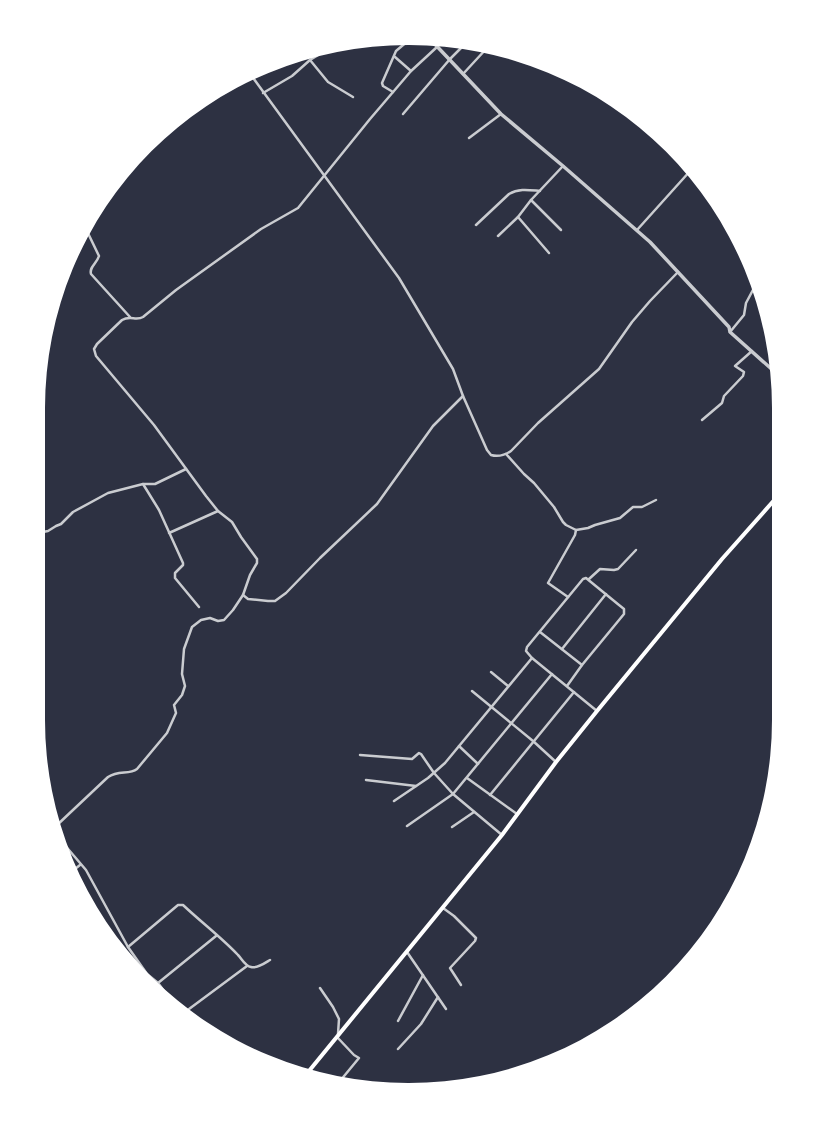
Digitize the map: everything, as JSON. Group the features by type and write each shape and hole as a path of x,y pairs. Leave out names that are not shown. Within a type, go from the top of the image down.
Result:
{"main road":[{"path":"310,1070 502,835 556,762 597,711 722,559 772,503"}],"street":[{"path":"393,92 383,86 382,83 396,51 403,45"},
{"path":"60,823 108,777 119,772 133,772 137,769 167,733 176,713 174,704 182,696 185,686 182,674 184,649 192,627 201,620 210,618 218,621 224,620 243,595 250,575 257,563 257,559 232,522 218,511 206,496 154,425 96,356 94,349 97,344 126,317 139,319 143,317 176,290 261,229 298,208 411,71 437,47 501,114 650,242 717,316 729,327 730,332 770,368"},
{"path":"404,114 461,49"},
{"path":"463,74 483,53"},
{"path":"395,56 411,71"},
{"path":"263,93 292,76 315,57"},
{"path":"310,60 328,82 353,97"},
{"path":"254,79 399,278 415,303 453,368 463,396 487,450 491,455 496,456 506,454 511,451 538,423 599,369 632,322 678,272"},
{"path":"469,138 501,114"},
{"path":"498,236 518,217 531,200 563,166"},
{"path":"637,230 687,175"},
{"path":"476,225 509,194 520,190 541,191"},
{"path":"531,200 561,230"},
{"path":"518,217 549,253"},
{"path":"89,236 99,256 91,268 91,274 130,317"},
{"path":"730,332 744,315 746,303 753,291"},
{"path":"702,420 722,402 724,396 743,376 744,372 735,366 752,351"},
{"path":"243,595 248,599 268,601 275,600 286,593 320,558 377,504 433,426 463,396"},
{"path":"506,454 534,483 554,507 563,522 576,530 588,528 620,518 633,507 642,507 656,500"},
{"path":"45,532 61,524 73,512 108,493 143,484 156,484 186,469"},
{"path":"143,484 159,510 183,563 183,565 175,573 175,578 199,607"},
{"path":"169,534 218,511"},
{"path":"568,597 548,583 575,535 576,530"},
{"path":"589,579 598,570 618,569 636,550"},
{"path":"567,686 582,665 624,614 624,609 589,579 583,579 526,649 526,653 597,711"},
{"path":"562,649 606,594"},
{"path":"540,632 582,665"},
{"path":"394,801 434,773 459,746 532,658"},
{"path":"491,672 508,686"},
{"path":"407,826 453,794 552,674"},
{"path":"472,691 556,762"},
{"path":"490,795 574,692"},
{"path":"459,746 478,764"},
{"path":"360,755 412,759 419,753 421,754 434,773 453,794 502,835"},
{"path":"467,778 518,814"},
{"path":"366,780 416,786"},
{"path":"452,827 474,812"},
{"path":"70,852 86,870 128,947 139,964"},
{"path":"77,867 80,864"},
{"path":"128,947 178,905 183,905 216,936 223,940 247,966 253,968 258,967 270,960"},
{"path":"443,908 458,920 476,938 475,941 450,968 461,985"},
{"path":"158,983 216,936"},
{"path":"406,951 446,1009"},
{"path":"188,1009 247,966"},
{"path":"398,1021 423,975"},
{"path":"320,988 339,1019 337,1036 354,1055 359,1058 343,1077"},
{"path":"398,1049 421,1024 438,997"}]}
